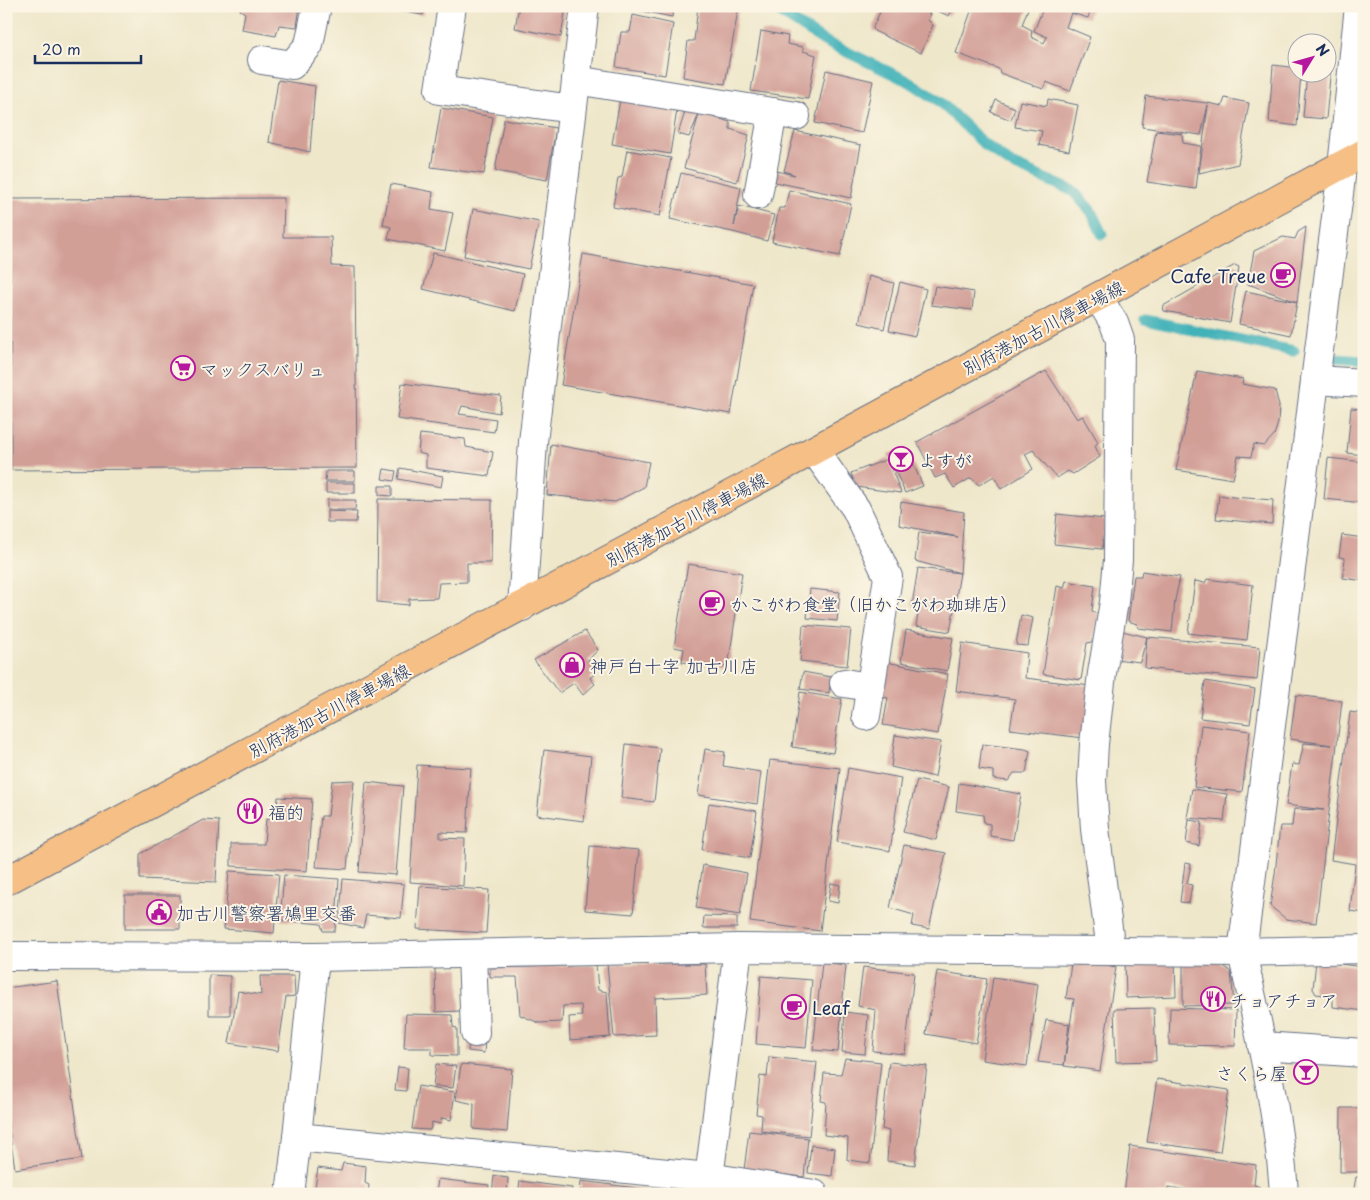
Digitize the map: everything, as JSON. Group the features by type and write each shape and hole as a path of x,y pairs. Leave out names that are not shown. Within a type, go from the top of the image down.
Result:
{"main road":[{"name":"別府港加古川停車場線","path":"6,881 522,607 1353,159"}],"street":[{"path":"262,60 292,65 309,45 317,6"},
{"path":"452,6 439,90 572,109"},
{"path":"522,607 533,442 585,6"},
{"path":"1284,1194 1282,1160 1262,1046 1242,952 1315,380 1353,159 1359,6"},
{"path":"576,80 784,114 758,195"},
{"path":"1098,297 1114,323 1120,340 1118,560 1114,602 1102,673 1092,781 1095,828 1111,951"},
{"path":"1315,380 1364,383"},
{"path":"814,450 856,509 888,577 866,716"},
{"path":"844,683 870,687"},
{"path":"708,1186 738,948"},
{"path":"6,956 314,957 738,948 1242,952 1364,948"},
{"path":"472,954 475,1033"},
{"path":"290,1194 314,957"},
{"path":"1262,1046 1364,1054"},
{"path":"297,1137 708,1186 814,1194"}],"building":[{"path":"241,6 300,6 297,27 279,25 276,36 242,30 245,13 240,10"},
{"path":"370,6 425,6 423,15"},
{"path":"519,6 566,6 561,37 515,28"},
{"path":"632,6 674,6 672,17 632,9"},
{"path":"698,6 712,6 738,11 725,84 683,77 688,41 694,41"},
{"path":"883,6 923,6 921,8 930,14 928,20 933,25 921,53 874,31 873,27"},
{"path":"926,6 954,6 949,16"},
{"path":"973,6 1029,6 1022,25 1032,30 1031,37 1044,43 1047,37 1034,31 1044,6 1092,6 1088,18 1071,13 1066,27 1090,37 1070,91 1046,82 1043,89 1000,73 999,69 956,53"},
{"path":"633,15 673,24 665,75 616,67 621,32 630,32"},
{"path":"761,31 788,36 787,44 803,47 803,51 816,55 808,99 751,91"},
{"path":"1273,65 1288,67 1288,82 1300,82 1297,126 1269,122"},
{"path":"826,70 873,81 862,133 815,123"},
{"path":"278,80 315,86 310,152 269,142"},
{"path":"1306,82 1330,82 1326,119 1303,117"},
{"path":"1146,96 1222,106 1225,98 1249,103 1238,164 1199,173 1208,105 1201,135 1142,127"},
{"path":"1048,99 1078,105 1069,151 1039,145 1042,131 1015,127 1020,101 1047,106"},
{"path":"620,100 677,110 670,154 612,144"},
{"path":"996,100 1015,108 1011,120 991,112"},
{"path":"441,108 493,117 484,174 431,167"},
{"path":"686,109 730,122 730,129 749,135 737,182 684,168 699,114 689,137 678,134"},
{"path":"504,119 556,128 547,180 495,171"},
{"path":"795,131 861,145 851,198 775,182 777,171 795,175 784,171"},
{"path":"1156,131 1182,134 1183,143 1201,146 1196,189 1147,182"},
{"path":"627,150 671,158 660,216 613,207 618,178 622,177"},
{"path":"681,173 741,187 734,226 739,206 774,215 767,241 670,219"},
{"path":"391,184 433,192 431,209 453,213 445,251 388,239 391,227 383,225"},
{"path":"789,190 851,204 840,256 772,242 779,208 785,208"},
{"name":"マックスバリュ","path":"284,198 283,237 331,237 332,266 355,267 357,468 11,470 10,199"},
{"path":"473,209 539,222 529,269 464,256"},
{"path":"1306,227 1297,302 1248,284 1254,251 1283,237 1295,239 1298,232"},
{"path":"433,253 523,274 515,311 423,289"},
{"path":"583,254 753,284 731,414 561,385"},
{"path":"1235,265 1239,267 1230,323 1164,311 1163,306"},
{"path":"869,276 894,283 884,329 859,323"},
{"path":"900,282 926,289 915,336 889,330"},
{"path":"935,286 974,292 972,310 931,305"},
{"path":"1246,291 1297,302 1291,335 1239,324"},
{"path":"1046,371 1077,419 1083,416 1098,442 1095,446 1100,457 1073,474 1068,471 1057,478 1033,450 1025,454 1033,469 1001,489 994,476 979,485 971,478 954,488 945,474 935,478 917,442"},
{"path":"1197,371 1243,379 1242,384 1275,390 1279,406 1278,423 1274,435 1264,446 1254,444 1251,457 1238,456 1233,479 1176,470"},
{"path":"402,383 501,396 499,413 462,406 459,414 496,419 494,432 397,419"},
{"path":"1351,408 1364,409 1364,455 1347,453"},
{"path":"420,434 465,439 466,447 493,452 489,476 426,468 426,455 418,453"},
{"path":"551,444 649,462 644,487 615,502 547,495"},
{"path":"906,448 923,486 905,493 888,454"},
{"path":"1328,458 1364,462 1364,503 1324,499"},
{"path":"888,459 901,493 856,487 851,473"},
{"path":"400,468 443,476 441,487 398,479"},
{"path":"384,469 396,471 394,481 382,479"},
{"path":"326,471 355,471 355,481 325,481"},
{"path":"326,483 355,483 355,493 326,493"},
{"path":"379,486 392,486 392,496 379,495"},
{"path":"1219,495 1273,500 1272,524 1216,519"},
{"path":"378,499 492,500 491,563 467,563 467,582 439,583 437,598 409,599 409,605 377,602"},
{"path":"327,500 356,500 355,510 327,510"},
{"path":"901,502 964,512 960,573 915,561 919,532 958,537 899,525"},
{"path":"327,511 357,512 356,522 327,522"},
{"path":"1057,514 1105,519 1102,549 1054,544"},
{"path":"1342,535 1364,538 1364,581 1343,578 1345,558 1339,557"},
{"path":"688,564 742,573 728,667 682,662 684,649 674,647"},
{"path":"918,568 960,573 950,632 916,626 919,608 912,605"},
{"path":"1142,571 1180,577 1175,600 1172,632 1138,628 1137,624 1128,621 1134,576 1141,576"},
{"path":"1207,579 1253,585 1247,640 1188,633 1195,581 1205,583"},
{"path":"1066,581 1095,586 1092,611 1099,614 1093,642 1087,643 1081,680 1043,674 1057,586 1064,588"},
{"path":"810,589 840,592 837,621 807,618"},
{"path":"1021,615 1033,618 1028,646 1016,645"},
{"path":"803,625 851,629 847,666 800,661"},
{"path":"906,630 953,638 947,671 901,662"},
{"path":"1118,630 1147,637 1140,662 1115,659"},
{"path":"585,631 598,650 588,660 597,672 590,678 595,684 583,695 574,683 559,693 534,660"},
{"path":"1147,637 1260,647 1257,680 1145,668"},
{"path":"962,643 1027,653 1025,678 1091,686 1084,738 1010,729 1015,699 956,691"},
{"path":"881,661 948,674 938,734 883,725 888,698 872,695"},
{"path":"803,672 831,677 829,693 800,689"},
{"path":"1205,681 1255,689 1250,724 1200,718"},
{"path":"800,692 842,699 833,753 792,747"},
{"path":"1296,695 1342,701 1316,923 1286,919 1270,906 1280,826 1292,826 1294,809 1324,810 1286,805 1292,764 1299,765 1304,743 1332,745 1290,739"},
{"path":"1350,712 1364,714 1364,913 1350,911 1355,864 1331,860"},
{"path":"1201,725 1250,731 1242,792 1194,787"},
{"path":"895,735 941,742 935,777 891,767"},
{"path":"626,744 660,748 654,802 621,798"},
{"path":"982,744 1030,751 1026,773 1014,773 1008,781 993,779 993,771 979,769"},
{"path":"705,749 725,752 723,766 761,772 757,804 698,795"},
{"path":"544,750 591,756 584,821 537,815"},
{"path":"770,760 840,768 820,931 750,922"},
{"path":"417,765 471,768 467,833 440,832 440,838 465,839 463,886 410,882"},
{"path":"848,768 901,778 890,851 837,842"},
{"path":"354,780 347,869 316,867 321,816 328,816 332,781"},
{"path":"917,780 949,787 936,840 903,832"},
{"path":"366,782 403,786 396,875 359,872"},
{"path":"959,783 1021,794 1013,840 990,836 990,824 984,823 983,815 956,811"},
{"path":"1192,789 1227,794 1224,821 1187,818"},
{"path":"278,797 312,799 307,871 231,866 231,844 264,844 266,819 276,819"},
{"path":"709,803 757,811 750,858 702,850"},
{"path":"203,820 219,821 216,882 140,879 140,854"},
{"path":"1189,820 1202,822 1199,846 1186,843"},
{"path":"904,845 946,853 929,929 912,926 914,915 890,908"},
{"path":"590,846 639,850 633,914 585,910"},
{"path":"1185,863 1191,864 1187,884 1192,885 1189,903 1180,902"},
{"path":"703,865 747,873 740,915 696,908"},
{"path":"229,871 279,874 274,933 224,929"},
{"path":"284,875 339,879 335,931 323,931 321,924 280,920"},
{"path":"343,879 404,884 401,918 366,915 363,928 339,923"},
{"path":"831,883 840,885 838,903 828,901"},
{"path":"420,886 489,890 486,933 417,929"},
{"path":"125,895 180,895 180,929 125,929"},
{"path":"704,916 737,917 737,928 703,928"},
{"path":"1175,959 1176,996 1126,998 1125,960"},
{"path":"1183,959 1218,961 1231,972 1234,1005 1183,1006"},
{"path":"1080,960 1116,967 1100,1071 1064,1066 1074,999 1066,998 1071,964 1079,965"},
{"path":"1316,961 1364,967 1364,1011 1333,1007 1333,996 1316,994 1313,989"},
{"path":"822,962 846,965 838,1052 813,1050"},
{"path":"607,964 705,964 707,995 655,998 656,1035 614,1037"},
{"path":"596,965 598,990 607,992 610,1037 570,1040 569,1017 582,1016 581,1005 563,1006 562,1022 539,1023 520,1015 517,977 490,977 490,968"},
{"path":"863,967 914,973 905,1054 873,1051 876,1010 858,1006"},
{"path":"435,968 459,968 460,1011 436,1012"},
{"path":"937,971 987,979 976,1043 926,1034"},
{"path":"209,975 230,976 230,1015 209,1015"},
{"path":"260,976 294,976 295,996 286,997 278,1051 229,1043 238,991 261,995"},
{"path":"761,976 812,980 806,1048 756,1044"},
{"path":"993,977 1038,984 1027,1066 982,1060"},
{"path":"57,981 82,1159 15,1169 6,1109 6,988"},
{"path":"1154,1008 1156,1061 1116,1062 1114,1009"},
{"path":"1170,1008 1236,1010 1235,1046 1169,1045"},
{"path":"845,1012 868,1015 865,1054 842,1052"},
{"path":"406,1014 452,1015 453,1027 457,1028 457,1056 432,1055 432,1048 404,1048"},
{"path":"1046,1020 1069,1024 1064,1065 1038,1062"},
{"path":"469,1039 485,1040 484,1053 468,1051"},
{"path":"769,1057 817,1062 809,1136 761,1131 762,1115 756,1114 760,1076 767,1077"},
{"path":"845,1058 881,1062 870,1163 847,1160 848,1138 824,1135 826,1102 821,1101 824,1073 841,1074"},
{"path":"889,1062 927,1066 915,1165 887,1161 889,1131 882,1129"},
{"path":"436,1064 456,1066 453,1088 433,1086"},
{"path":"461,1064 512,1069 507,1132 473,1129 474,1104 456,1100"},
{"path":"398,1067 408,1068 406,1091 395,1090"},
{"path":"1157,1079 1229,1090 1220,1152 1147,1142"},
{"path":"418,1086 455,1092 451,1120 442,1118 440,1124 432,1122 430,1130 412,1129"},
{"path":"1341,1108 1364,1108 1364,1172 1340,1172"},
{"path":"749,1131 808,1138 804,1177 744,1170"},
{"path":"811,1145 835,1148 832,1176 808,1173"},
{"path":"1130,1146 1256,1165 1254,1185 1260,1187 1259,1194 1193,1194 1193,1191 1168,1187 1167,1194 1124,1194"},
{"path":"343,1163 366,1166 365,1183 369,1185 368,1194 314,1194 318,1168 341,1171"},
{"path":"494,1176 508,1178 507,1194 492,1194"},
{"path":"1356,1177 1364,1178 1364,1194 1353,1194"},
{"path":"438,1179 489,1185 488,1194 436,1194"},
{"path":"520,1181 572,1188 571,1194 518,1194"},
{"path":"581,1181 669,1192 669,1194 580,1194"}],"waterway":[{"path":"770,6 824,41 910,82 939,101 984,144 1011,164 1073,191 1091,211 1102,234"},
{"path":"1145,320 1294,351"},
{"path":"1336,359 1364,361"}],"place":[{"name":"Cafe Treue","path":"1283,275"},
{"name":"マックスバリュ","path":"183,368"},
{"name":"よすが","path":"901,459"},
{"name":"かこがわ食堂（旧かこがわ珈琲店）","path":"712,603"},
{"name":"神戸白十字 加古川店","path":"572,665"},
{"name":"福的","path":"250,811"},
{"name":"加古川警察署鳩里交番","path":"159,912"},
{"name":"チョアチョア","path":"1213,999"},
{"name":"Leaf","path":"794,1007"},
{"name":"さくら屋","path":"1306,1072"}]}
